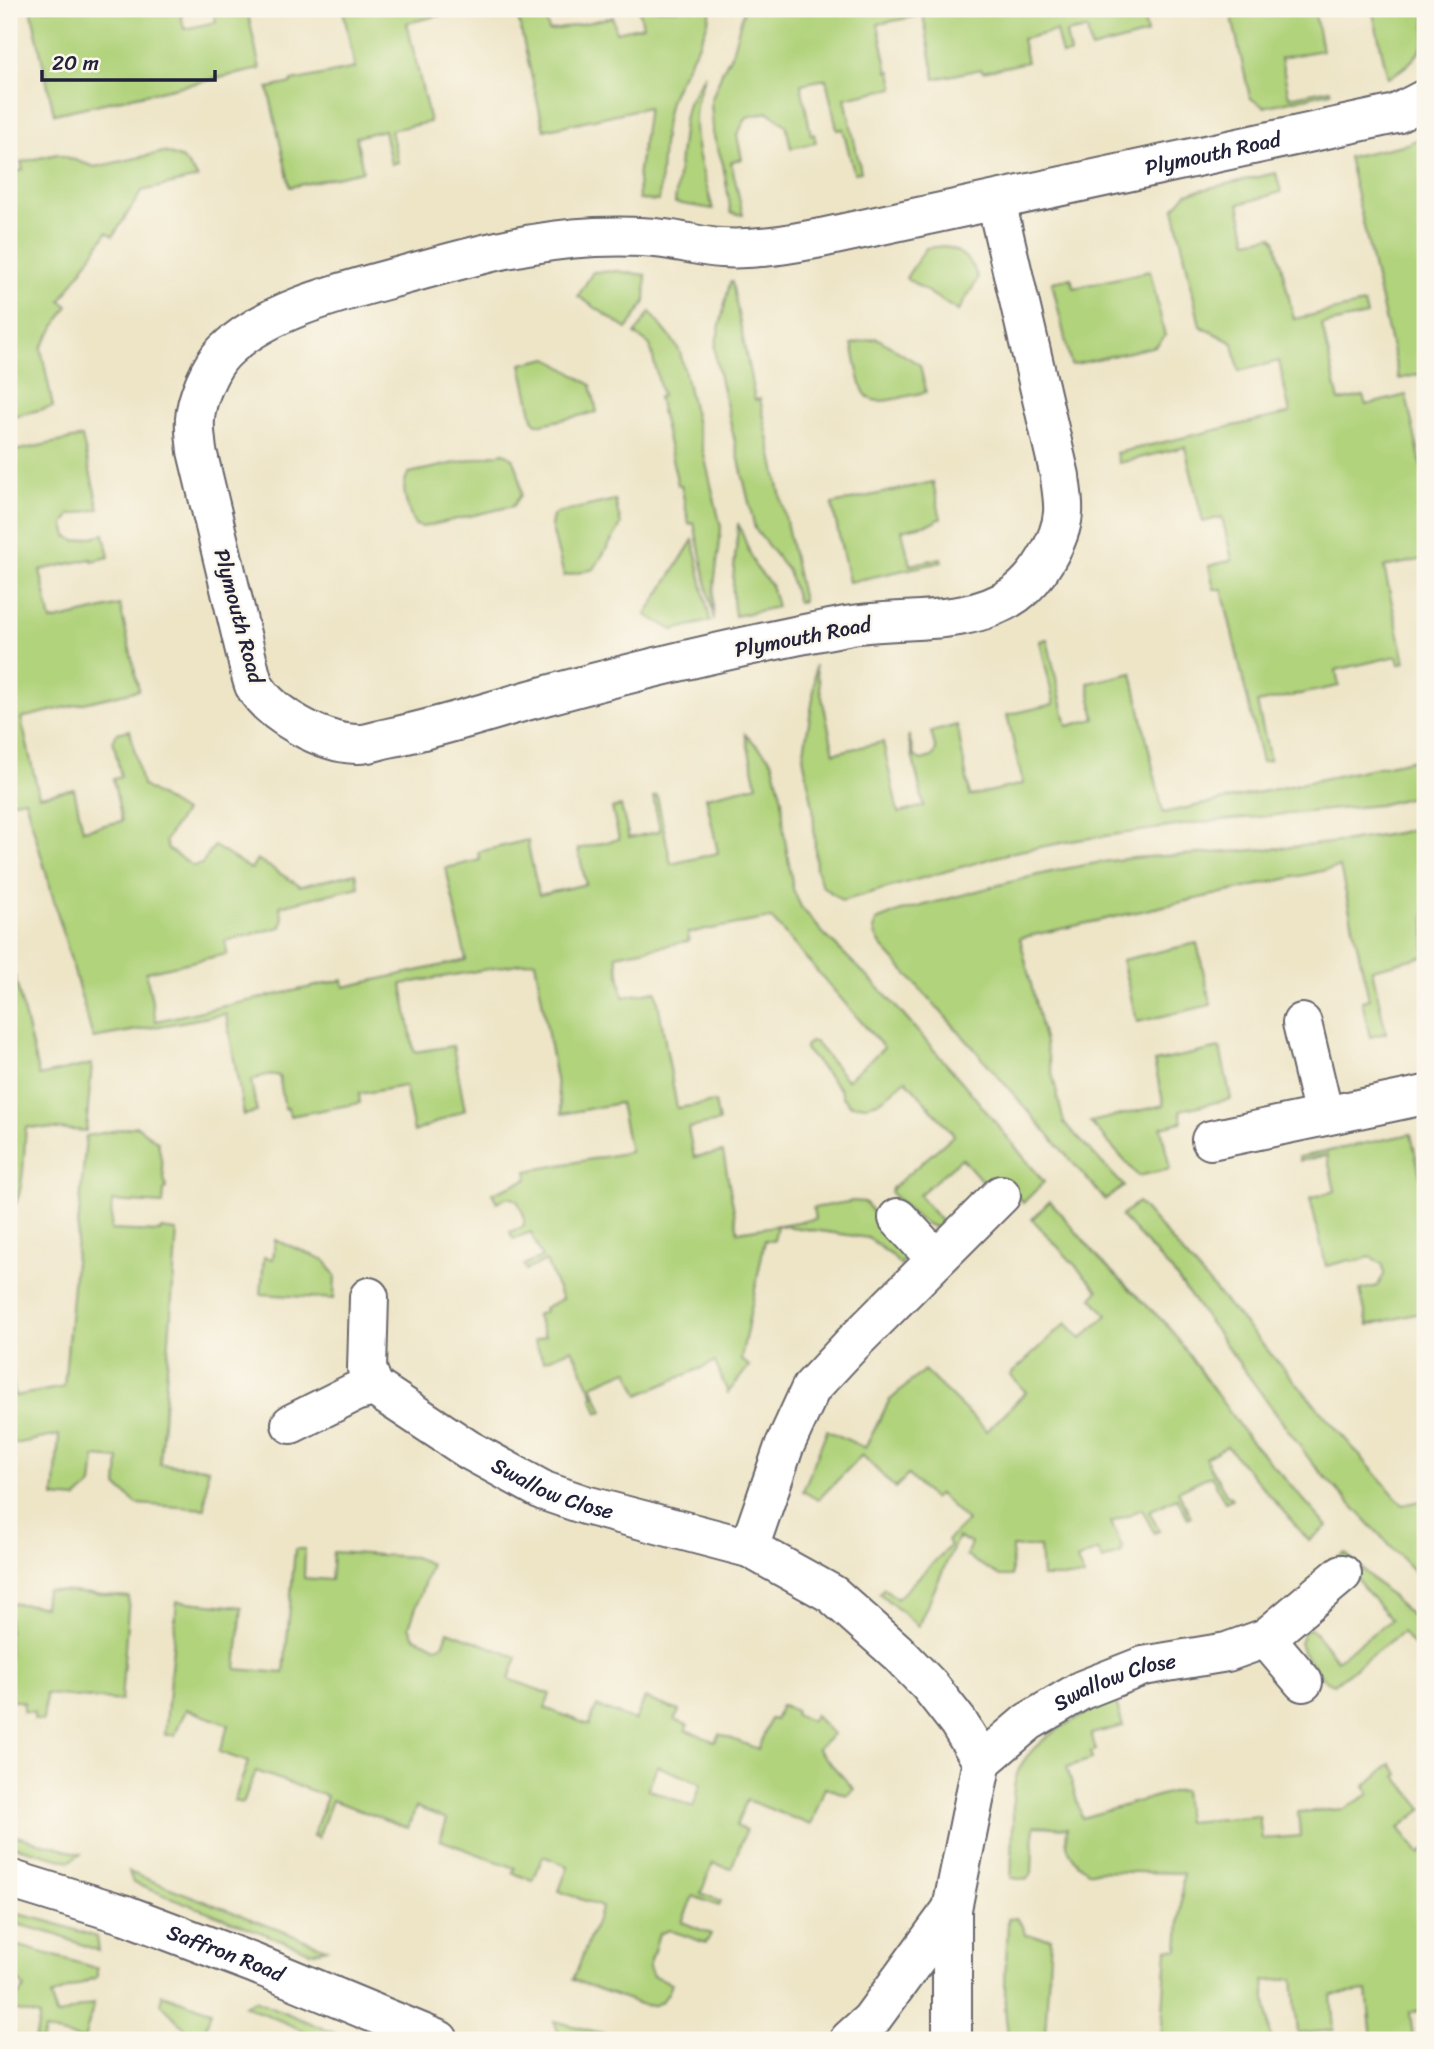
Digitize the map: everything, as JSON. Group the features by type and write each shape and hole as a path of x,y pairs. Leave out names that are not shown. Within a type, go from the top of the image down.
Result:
{"street":[{"name":"Plymouth Road","path":"996,201 1060,476 1063,514 1057,540 1038,572 1017,594 972,613 848,626 794,637 594,682 435,727 357,744 322,737 281,715 258,691 253,683 197,451 195,418 201,394 224,352 257,327 340,293 473,256 552,241 630,236 719,248 770,247 1396,114 1425,99"},
{"path":"1302,1023 1324,1116"},
{"path":"1211,1140 1425,1095"},
{"path":"749,1548 784,1447 811,1388 1001,1195"},
{"path":"898,1218 936,1259"},
{"path":"291,1424 355,1392 374,1387 367,1369 369,1297"},
{"name":"Swallow Close","path":"374,1387 470,1450 544,1492 749,1548 832,1594 929,1685 958,1722 982,1761 1028,1722 1082,1690 1143,1666 1227,1652 1266,1638 1342,1574"},
{"path":"1266,1638 1303,1682"},
{"path":"953,2040 952,1909 982,1761"},
{"name":"Saffron Road","path":"9,1879 126,1915 253,1963 439,2040"},
{"path":"849,2040 871,2020 952,1909"}],"green space":[{"path":"31,9 180,9 184,29 216,22 213,9 247,9 260,69 54,114"},
{"path":"343,9 468,9 407,23 430,122 391,130 398,162 391,164 384,130 356,137 363,171 290,187 268,88 355,68"},
{"path":"516,9 544,9 549,31 613,17 616,32 643,26 639,9 711,9 704,32 669,104 659,201 639,200 638,177 648,107 544,130"},
{"path":"744,9 1142,9 1147,34 1091,49 1087,29 1066,33 1070,54 1062,55 1056,31 1022,39 1027,62 935,79 923,15 878,24 894,88 845,98 861,172 854,173 843,129 837,130 826,79 801,84 811,135 814,134 816,143 791,148 786,125 768,112 747,117 737,135 742,159 731,162 743,215 731,213 723,164 713,134 711,101 732,53"},
{"path":"1230,9 1314,9 1322,50 1281,58 1289,97 1330,89 1331,92 1264,107 1250,98"},
{"path":"1372,9 1425,9 1426,34 1420,50 1406,66 1388,78"},
{"path":"705,74 697,102 695,132 713,209 675,203 684,120 688,103"},
{"path":"1425,136 1425,373 1399,379 1348,157 1407,144"},
{"path":"164,152 183,159 198,178 142,191 113,236 107,232 61,301 68,306 41,348 53,407 9,417 9,173 23,170 21,162 57,154 95,167"},
{"path":"1276,173 1281,192 1239,204 1247,241 1273,236 1275,239 1294,319 1364,304 1367,315 1322,325 1339,401 1363,396 1366,405 1406,395 1425,482 1425,559 1384,567 1405,662 1399,664 1397,656 1336,670 1339,686 1257,703 1270,760 1262,762 1222,589 1214,589 1209,566 1232,560 1222,517 1203,522 1185,447 1119,463 1116,453 1290,413 1279,361 1239,371 1233,343 1200,326 1174,208 1187,193"},
{"path":"944,246 965,258 978,279 958,311 906,278 926,248"},
{"path":"617,271 646,275 645,302 627,329 578,296 593,272"},
{"path":"1150,271 1165,336 1156,346 1071,365 1052,282 1071,278 1074,288"},
{"path":"730,282 755,400 760,399 803,601 798,603 788,571 755,529 716,360 715,347"},
{"path":"650,312 680,352 721,527 713,596 714,620 694,523 689,524 681,485 678,485 658,397 662,396 650,345 635,334"},
{"path":"877,338 920,365 926,392 877,401 864,392 852,344"},
{"path":"548,358 591,385 597,412 536,424 521,364"},
{"path":"82,437 99,509 70,515 64,525 67,536 76,541 104,534 109,557 40,570 51,621 120,605 139,690 21,718 39,796 74,789 83,830 122,821 113,779 121,777 113,740 117,733 130,730 142,785 184,812 165,841 168,849 193,866 202,864 214,846 251,869 257,859 300,886 356,873 359,887 280,906 283,920 281,927 225,941 227,954 146,972 156,1021 343,980 344,987 466,960 446,868 480,860 478,852 528,840 539,895 586,884 578,849 619,839 612,808 621,806 629,838 660,831 653,797 657,796 671,864 718,853 706,797 757,785 745,734 773,764 782,799 784,833 793,889 801,907 823,933 882,991 963,1083 1044,1182 1023,1203 1002,1178 989,1189 962,1158 919,1195 946,1227 930,1226 909,1211 891,1193 892,1188 954,1135 906,1080 875,1103 850,1105 843,1097 840,1089 805,1046 815,1042 847,1080 884,1048 771,918 688,933 689,941 616,955 623,997 656,991 677,1108 715,1102 719,1122 688,1128 694,1157 723,1152 738,1232 777,1225 774,1241 765,1240 741,1359 749,1366 728,1393 715,1362 639,1395 628,1370 592,1385 603,1411 598,1413 592,1397 594,1396 572,1349 544,1361 534,1341 545,1336 536,1315 562,1299 546,1261 526,1270 524,1265 542,1258 531,1232 513,1239 510,1232 523,1227 524,1223 517,1200 508,1197 497,1202 492,1193 528,1179 527,1171 630,1152 620,1103 562,1114 535,961 402,984 414,1052 453,1046 465,1110 414,1132 405,1086 359,1094 360,1103 290,1116 288,1108 285,1109 279,1076 265,1076 251,1081 257,1112 244,1115 226,1014 93,1038 25,799 9,802 9,452"},
{"path":"503,453 512,459 519,476 521,495 513,506 423,527 415,525 405,497 406,478 409,473"},
{"path":"933,482 941,519 902,530 910,565 941,558 942,562 849,582 832,504"},
{"path":"615,500 621,525 594,569 564,576 551,525 553,516"},
{"path":"738,523 755,566 771,585 777,607 735,616 733,581"},
{"path":"693,540 710,621 673,630 646,615"},
{"path":"1047,639 1067,726 1095,719 1088,683 1132,673 1163,813 1425,757 1425,794 1379,805 1204,822 1077,840 1014,852 842,901 822,886 816,869 813,807 803,757 813,698 815,665 834,753 883,742 898,813 924,806 909,736 914,756 921,760 932,757 936,750 931,732 957,725 970,796 1023,784 1007,715 1054,704 1040,641"},
{"path":"1425,827 1425,956 1372,969 1386,1033 1370,1037 1362,1001 1369,999 1340,867 1020,938 1064,1123 1124,1186 1105,1200 885,950 875,933 876,921 901,911 1068,868 1133,858 1341,842"},
{"path":"1197,943 1211,1005 1137,1022 1122,960"},
{"path":"9,972 15,976 39,1076 92,1064 86,1131 26,1127 21,1185 9,1215"},
{"path":"1220,1048 1231,1099 1180,1110 1182,1122 1161,1127 1170,1169 1138,1176 1090,1122 1164,1105 1154,1062"},
{"path":"137,1126 158,1142 166,1188 163,1204 112,1201 111,1230 177,1231 160,1464 208,1468 205,1509 137,1504 117,1486 119,1459 95,1457 92,1485 76,1499 54,1497 59,1435 9,1445 9,1353 15,1396 64,1387 86,1136"},
{"path":"1411,1134 1425,1198 1425,1312 1368,1325 1360,1290 1377,1286 1384,1275 1383,1265 1371,1257 1326,1266 1310,1198 1335,1191 1327,1155 1300,1161 1299,1157"},
{"path":"853,1201 865,1202 901,1248 904,1257 901,1266 868,1238 778,1225 815,1219 813,1208"},
{"path":"1050,1201 1102,1262 1169,1327 1245,1434 1327,1526 1309,1541 1227,1446 1205,1458 1232,1499 1225,1502 1211,1475 1178,1491 1191,1517 1188,1519 1177,1498 1149,1511 1159,1531 1154,1533 1142,1509 1111,1522 1123,1549 1120,1550 1122,1553 1103,1560 1098,1550 1077,1560 1084,1577 1042,1577 1040,1547 1012,1547 1012,1576 1000,1576 966,1556 971,1543 958,1537 918,1626 879,1593 884,1588 897,1599 950,1546 947,1541 967,1521 939,1494 933,1499 908,1475 895,1488 862,1455 818,1500 803,1491 827,1430 865,1448 889,1401 924,1370 987,1431 1026,1392 1010,1375 1066,1323 1081,1339 1107,1315 1092,1298 1098,1290 1032,1219"},
{"path":"1138,1202 1403,1505 1425,1500 1425,1583 1313,1464 1171,1270 1121,1216"},
{"path":"275,1240 325,1260 335,1276 334,1299 261,1294 264,1257 273,1259"},
{"path":"295,1549 305,1549 304,1578 331,1580 333,1552 414,1557 431,1564 409,1627 414,1637 437,1647 444,1643 448,1631 517,1657 509,1679 550,1694 545,1708 589,1725 597,1706 635,1721 645,1698 679,1711 675,1720 688,1725 686,1730 715,1742 719,1734 758,1749 770,1719 775,1720 781,1705 796,1711 795,1715 811,1721 814,1715 833,1735 817,1749 854,1789 847,1795 825,1787 811,1825 747,1800 736,1826 746,1830 731,1869 713,1863 701,1893 721,1901 719,1906 693,1896 682,1922 711,1934 706,1943 669,1930 659,1934 649,1967 653,1976 672,1983 662,2001 654,2005 643,2005 573,1980 602,1907 559,1891 568,1866 543,1856 533,1881 513,1873 515,1868 440,1840 447,1819 416,1807 408,1828 332,1800 318,1838 313,1836 327,1796 256,1771 243,1803 234,1801 248,1762 219,1752 229,1725 186,1709 175,1735 165,1735 177,1601 242,1607 236,1669 284,1673","holes":["657,1766 701,1783 693,1807 648,1789"]},
{"path":"1345,1553 1425,1628 1425,1659 1402,1632 1334,1684 1324,1680 1303,1652 1300,1643 1304,1631 1311,1628 1337,1660 1391,1620 1338,1557"},
{"path":"46,1590 129,1597 121,1701 46,1694 43,1721 34,1719 34,1712 23,1711 24,1702 9,1700 9,1603 44,1606"},
{"path":"1115,1699 1123,1726 1091,1734 1096,1750 1090,1752 1092,1759 1067,1767 1082,1818 1183,1790 1186,1822 1259,1816 1262,1839 1300,1836 1298,1812 1344,1809 1369,1794 1365,1786 1391,1764 1399,1774 1396,1776 1423,1809 1399,1828 1420,1854 1425,1850 1425,2010 1410,2012 1413,2039 1372,2040 1367,1991 1331,1995 1334,2030 1298,2034 1293,1979 1264,1981 1271,2040 1161,2040 1167,1949 1178,1950 1183,1873 1088,1871 1070,1853 1067,1828 1034,1826 1032,1873 1026,1880 1011,1878 1014,1790 1017,1774 1024,1761 1045,1738"},
{"path":"9,1834 81,1854 70,1861 9,1845"},
{"path":"129,1872 326,1948 312,1952 133,1883"},
{"path":"18,1914 97,1937 99,1951 54,1934 9,1922"},
{"path":"1016,1918 1023,1926 1025,1935 1051,1938 1045,2034 1071,2036 1071,2040 1009,2040 1005,1995 1008,1919"},
{"path":"9,1943 97,1968 97,1977 51,1996 56,2016 94,2003 84,2040 44,2030 42,2040 35,2040 40,2016 9,2009 9,1999 14,2000 25,1988 9,1970"},
{"path":"162,1994 211,2011 202,2040 196,2040 161,2004"},
{"path":"255,2000 351,2040 325,2040 244,2005"},
{"path":"554,2021 628,2040 580,2040 559,2034"}]}
